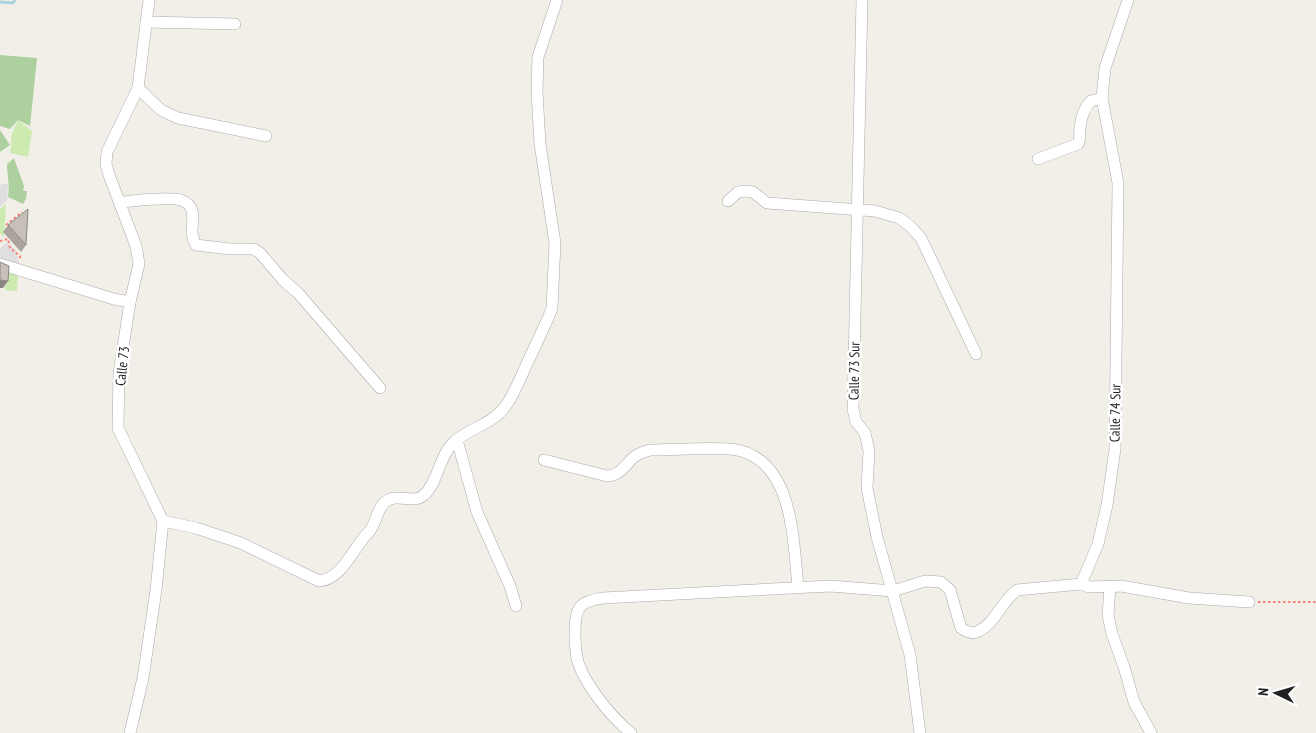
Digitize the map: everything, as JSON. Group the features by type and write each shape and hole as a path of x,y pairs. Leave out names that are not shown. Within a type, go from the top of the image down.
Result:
{"street":[{"name":"Calle 73","path":"149,0 138,88 108,152 106,164 136,246 139,264 130,302 119,373 118,428 163,521"},
{"path":"130,733 144,668 156,590 163,521 196,528 241,543 319,581 326,581 338,571 372,529 377,513 385,502 396,496 418,499 423,496 432,487 436,471 450,446 457,440 488,423 504,409 516,388 552,308 556,243 540,144 537,91 538,57 557,0"},
{"name":"Calle 73 Sur","path":"862,0 853,409 856,422 865,432 868,451 868,488 877,537 910,655 920,733"},
{"name":"Calle 74 Sur","path":"1081,584 1098,544 1107,505 1115,449 1118,183 1102,98 1105,68 1128,0"},
{"path":"146,22 234,24"},
{"path":"138,88 161,110 178,118 266,136"},
{"path":"1038,159 1078,144 1084,112 1091,101 1102,98"},
{"path":"728,201 738,192 745,191 753,192 767,203 857,209 884,213 899,218 921,238 976,354"},
{"path":"120,203 133,200 180,199 192,210 191,236 196,245 230,249 254,249 260,253 380,388"},
{"path":"0,264 114,299 130,302"},
{"path":"457,440 477,512 510,586 516,606"},
{"path":"544,460 613,476 619,473 634,457 650,450 730,449 753,457 767,468 774,477 787,503 791,519 798,587"},
{"path":"631,733 608,711 580,668 575,623 577,614 588,600 830,586 893,591 925,581 940,582 950,590 961,628 969,633 978,632 987,624 1009,596 1017,590 1081,584 1096,588 1121,586 1189,598 1249,602"},
{"path":"1110,586 1108,615 1112,634 1134,702 1151,733"}],"path":[{"path":"6,225 22,212"},
{"path":"0,241 8,239 10,248 20,256 20,270"},
{"path":"1249,602 1316,602"}],"shaded area":[{"path":"8,183 7,200 0,207 0,185"},
{"path":"7,243 16,250 20,267 0,260 0,248"}],"green space":[{"path":"0,55 37,58 30,126 18,120 10,129 0,126"},
{"path":"18,120 32,131 28,157 10,153 12,133"},
{"path":"0,130 10,145 0,152"},
{"path":"14,158 24,186 23,191 27,191 23,204 8,197 7,164"},
{"path":"6,204 4,238 0,233 0,209"},
{"path":"8,270 18,277 17,291 5,290"}],"building":[{"path":"28,209 26,245 8,225"},
{"path":"0,262 9,266 8,281 0,280"}],"waterway":[{"path":"0,2 13,3 15,0"}]}
